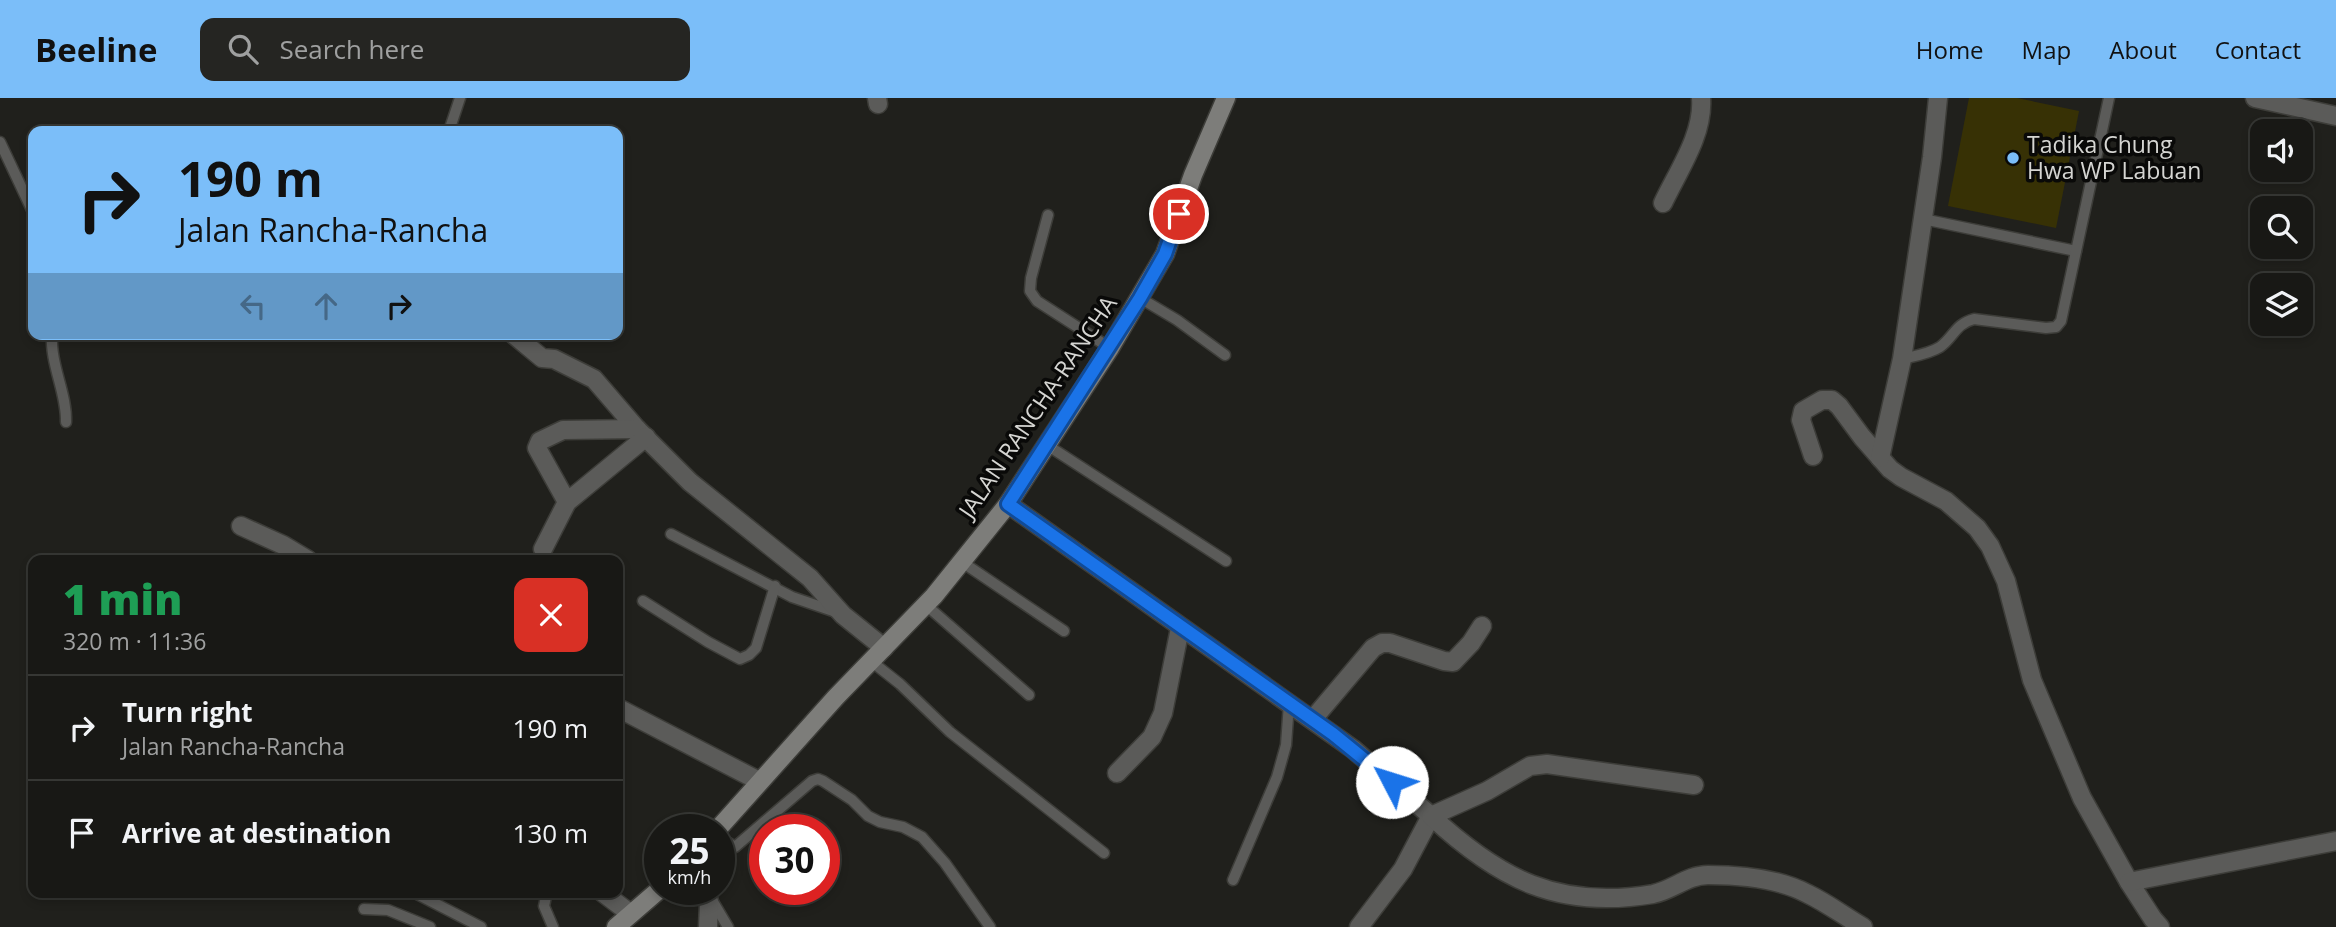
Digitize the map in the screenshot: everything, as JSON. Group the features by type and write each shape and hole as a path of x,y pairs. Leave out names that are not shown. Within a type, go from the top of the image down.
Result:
{"main road":[{"name":"JALAN RANCHA-RANCHA","path":"731,814 926,605 1008,504 1110,348 1165,254 1193,174 1226,98"},
{"path":"616,927 644,903"}],"street":[{"path":"1663,203 1699,123 1701,98"},
{"path":"1880,458 1902,359 1932,158 1938,98"},
{"path":"2255,98 2336,116"},
{"path":"520,340 542,358 554,359 594,379 641,433 718,506 810,578 878,654"},
{"path":"1813,456 1801,420 1804,411 1822,400 1832,400 1839,405 1880,458 1900,477 1946,501 1977,528 1990,546 2006,581 2032,680 2082,798 2129,882 2160,927"},
{"path":"567,502 537,448 540,441 563,430 641,433"},
{"path":"543,548 567,502 641,433"},
{"path":"1008,504 1353,749 1465,847 1494,867 1530,886 1574,896 1616,899 1658,893 1692,877 1709,875 1751,879 1785,885 1807,893 1863,927"},
{"path":"241,526 300,555"},
{"path":"1313,719 1373,648 1382,643 1454,662 1482,626"},
{"path":"1117,773 1152,737 1163,713 1180,628"},
{"path":"623,711 759,781"},
{"path":"1359,927 1404,869 1432,816 1487,791 1530,766 1547,765 1694,785"},
{"path":"2129,882 2336,841"},
{"path":"609,898 631,914"},
{"path":"707,905 708,927"}],"lane":[{"path":"451,126 460,98"},
{"path":"1902,359 1932,351 1942,345 1963,322 1974,319 2056,327 2061,321 2109,98"},
{"path":"0,142 28,201"},
{"path":"1048,215 1031,278 1030,292 1037,302 1110,348"},
{"path":"1923,219 2076,251"},
{"path":"1140,298 1225,355"},
{"path":"52,340 54,363 66,411 65,422"},
{"path":"1047,445 1226,561"},
{"path":"671,534 792,597 843,615"},
{"path":"961,562 1064,631"},
{"path":"643,601 740,659 756,648 775,586"},
{"path":"926,605 1029,695"},
{"path":"878,654 900,684 950,732 1104,853"},
{"path":"1233,880 1277,777 1286,745 1289,703"},
{"path":"735,847 813,781 823,780 852,800 868,817 903,827 922,837 945,863 990,927"},
{"path":"425,898 481,927"},
{"path":"546,898 544,906 553,927"},
{"path":"716,905 728,927"},
{"path":"364,909 388,910 430,927"}],"building":[{"name":"Tadika Chung Hwa WP Labuan","path":"1969,98 2017,98 2079,111 2056,228 1948,206"}],"place":[{"name":"Tadika Chung Hwa WP Labuan","path":"2013,158"}],"route":[{"path":"1179,214 1165,254 1140,298 1008,504 1333,734 1392,782"}]}
